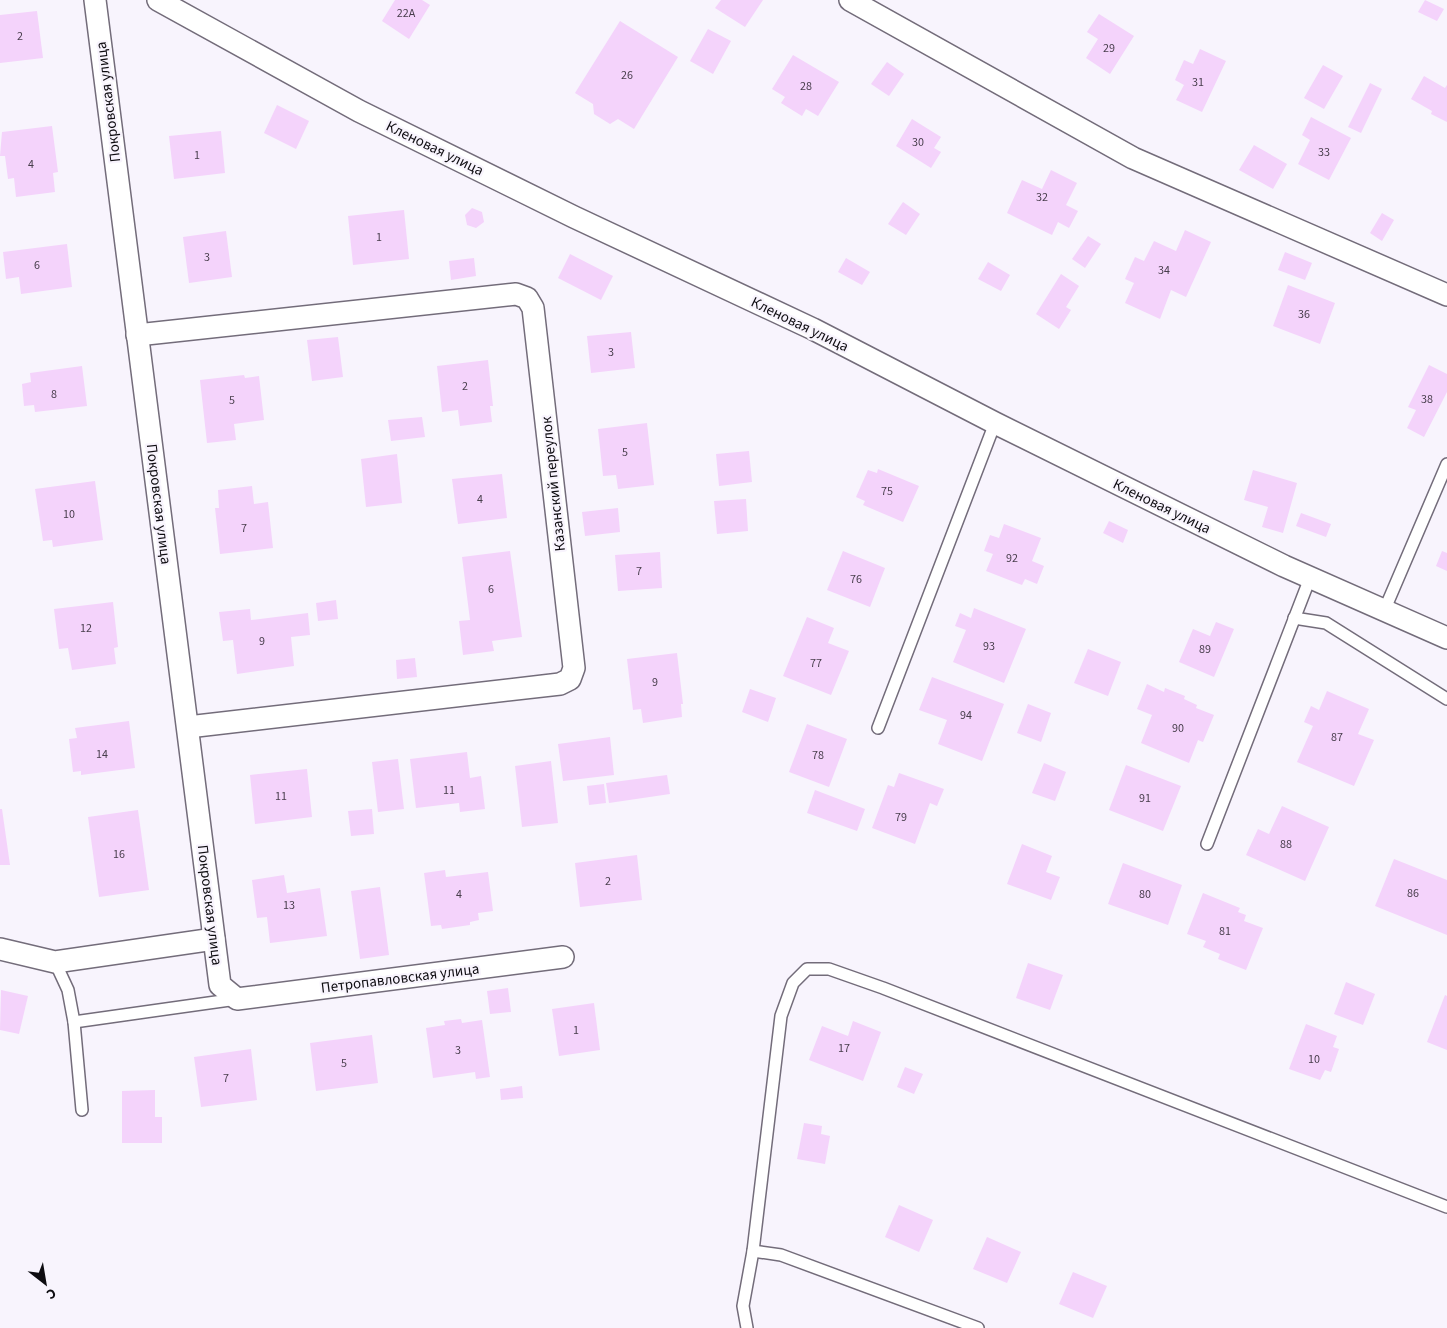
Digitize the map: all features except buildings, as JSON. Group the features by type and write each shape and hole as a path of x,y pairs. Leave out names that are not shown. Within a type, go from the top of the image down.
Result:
{"street":[{"name":"Покровская улица","path":"95,0 136,335 220,985 237,999"},
{"name":"Кленовая улица","path":"158,0 359,111 574,217 813,329 995,423 1310,578 1447,638"},
{"path":"850,0 1133,158 1447,295"},
{"name":"Казанский переулок","path":"136,335 516,294 527,298 533,308 574,668 570,679 560,684 188,727"},
{"path":"0,950 56,962 214,939"},
{"name":"Петропавловская улица","path":"237,999 563,957"}],"lane":[{"path":"878,728 995,423"},
{"path":"1384,611 1447,464"},
{"path":"1207,844 1310,578"},
{"path":"1294,618 1326,623 1447,699"},
{"path":"56,962 68,990 74,1022 82,1110"},
{"path":"747,1328 744,1306 753,1251 781,1016 793,983 807,970 829,969 883,988 1447,1207"},
{"path":"74,1022 237,999"},
{"path":"753,1251 781,1255 978,1328"}]}
